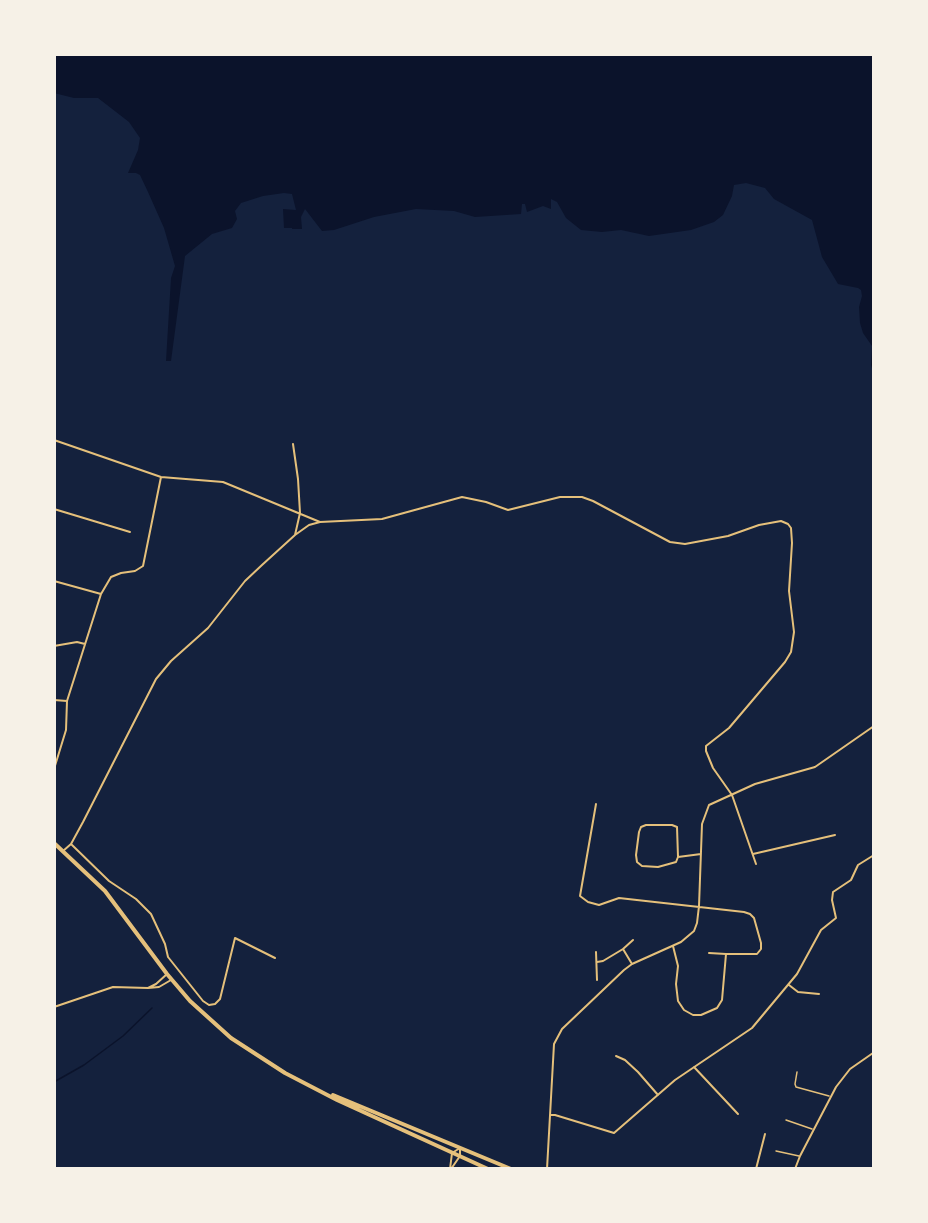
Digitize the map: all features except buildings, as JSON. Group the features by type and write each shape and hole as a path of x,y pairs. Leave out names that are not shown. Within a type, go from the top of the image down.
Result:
{"main road":[{"path":"54,843 105,891 172,980 214,1024 243,1047 285,1073 327,1093 511,1169"},
{"path":"327,1093 337,1100 488,1169"}],"street":[{"path":"54,440 161,477 223,482 320,522"},
{"path":"293,444 300,513 295,535"},
{"path":"54,769 68,722 65,707 101,594 111,577 135,571 143,566 161,477"},
{"path":"63,851 70,844 156,679 171,661 208,628 245,581 309,525 320,522 382,519 462,497 508,510 560,497 582,497 670,542 685,544 729,536 759,525 781,521 788,524 792,534 789,591 794,632 791,652 785,663 729,728 708,742 706,746 706,752 713,768 732,795 756,864"},
{"path":"54,509 130,532"},
{"path":"54,581 101,594"},
{"path":"54,646 77,642 85,644"},
{"path":"54,700 67,701"},
{"path":"546,1169 554,1044 558,1036 616,975 632,964 688,938 694,931 699,906 702,824 709,806 755,784 816,767 874,726"},
{"path":"54,755 58,756"},
{"path":"596,804 580,896 598,905 619,898 744,912 754,918 760,936 759,952 752,955 709,953"},
{"path":"646,825 677,827 678,857 676,862 658,867 642,866 637,862 641,827 646,825"},
{"path":"753,854 835,835"},
{"path":"70,844 109,881 136,899 151,914 165,944 168,957 203,1001 209,1005 215,1004 219,999 235,938 275,958"},
{"path":"678,857 701,854"},
{"path":"550,1115 571,1119 614,1133 694,1067 752,1028 789,985 821,930 836,918 832,900 833,892 851,880 858,865 874,855"},
{"path":"597,962 623,949 633,940"},
{"path":"673,946 678,966 676,984 678,1001 684,1010 697,1016 713,1011 722,1000 726,954"},
{"path":"623,949 632,964"},
{"path":"596,952 597,981"},
{"path":"148,988 167,974"},
{"path":"54,1007 113,987 159,987 172,980"},
{"path":"789,985 798,992 819,994"},
{"path":"795,1169 830,1097 850,1069 873,1053"},
{"path":"616,1056 625,1060 638,1072 658,1095"},
{"path":"694,1067 738,1114"},
{"path":"756,1169 765,1134"},
{"path":"451,1169 452,1153 460,1148"},
{"path":"451,1169 460,1156 460,1148"}],"lane":[{"path":"797,1072 796,1088 830,1097"},
{"path":"786,1120 813,1130"},
{"path":"776,1151 800,1156"}],"water":[{"path":"54,54 874,54 874,375 871,365 872,346 863,333 860,323 861,290 838,284 822,257 812,220 774,199 765,188 746,183 734,185 732,196 723,215 714,222 691,230 649,236 621,230 602,232 581,230 566,218 557,202 551,199 551,209 543,206 527,212 525,204 522,204 521,214 475,217 454,211 416,209 322,231 305,209 301,217 302,229 292,229 284,228 283,209 296,210 292,194 263,196 241,203 235,211 237,219 232,228 212,234 185,256 171,361 166,361 171,278 175,266 164,228 140,175 128,173 138,150 140,138 129,122 98,98 74,98 54,93"}],"waterway":[{"path":"54,1082 84,1065 123,1036 152,1008"}]}
